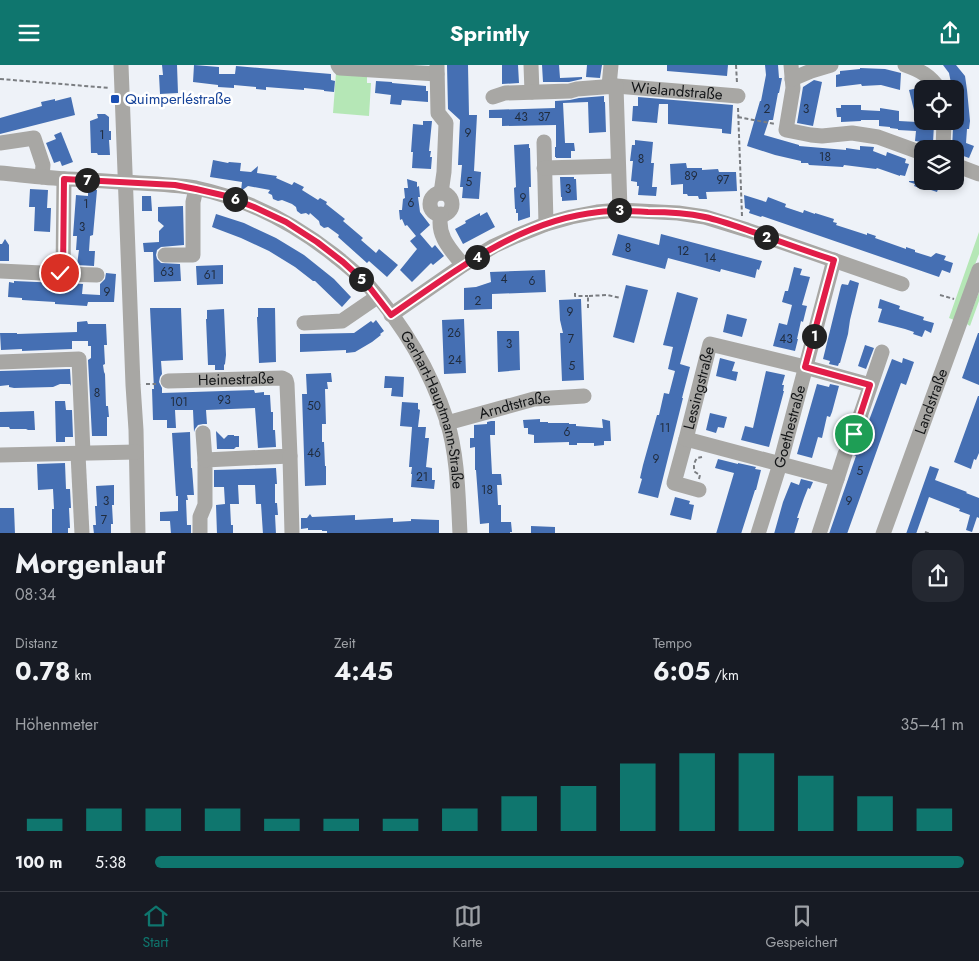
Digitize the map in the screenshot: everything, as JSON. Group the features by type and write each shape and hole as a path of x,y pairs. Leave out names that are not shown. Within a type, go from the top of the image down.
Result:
{"street":[{"path":"121,65 138,533"},
{"path":"338,65 340,68 437,70 438,113 446,123 442,193 448,196 452,202 448,212 441,215 439,224 445,242 463,265"},
{"path":"531,65 532,92"},
{"name":"Wielandstraße","path":"611,65 620,210"},
{"path":"831,65 811,71 792,72 793,87 786,129 822,136 852,133 878,137 914,150"},
{"path":"905,65 919,70 932,80"},
{"name":"Wielandstraße","path":"492,97 505,93 570,91 612,86 738,96"},
{"path":"0,143 34,138 43,165 42,177"},
{"path":"544,142 546,224"},
{"path":"544,168 618,166"},
{"path":"964,168 979,174"},
{"name":"Gerhart-Hauptmann-Straße","path":"0,173 64,179 175,185 226,196 286,222 343,262 367,284 391,315 422,362 437,393 456,459 460,533"},
{"path":"63,274 64,179"},
{"path":"164,255 193,255 193,201 196,189"},
{"path":"391,315 463,265 494,247 546,224 588,214 620,210 678,213 706,217 902,283"},
{"name":"Goethestraße","path":"758,533 780,464 834,260"},
{"name":"Landstraße","path":"883,533 979,270"},
{"path":"0,271 97,275"},
{"path":"304,323 342,321 377,297"},
{"name":"Lessingstraße","path":"698,490 674,483 710,344 805,367"},
{"path":"854,434 882,352"},
{"path":"0,362 79,359 82,533"},
{"path":"805,367 870,385"},
{"name":"Heinestraße","path":"163,382 282,378 286,380 292,533"},
{"name":"Arndtstraße","path":"447,423 534,399 584,396"},
{"path":"200,533 200,517 205,505 203,433"},
{"name":"Lessingstraße","path":"686,439 836,479"},
{"path":"0,455 136,453"},
{"path":"819,533 845,454"},
{"path":"205,460 290,457"}],"path":[{"path":"736,65 741,228"},
{"path":"0,79 122,89"},
{"path":"738,117 780,125 786,129"},
{"path":"575,293 575,296 588,299 607,295 620,297"},
{"path":"940,295 967,303"},
{"path":"588,299 588,308"},
{"path":"133,385 163,382"},
{"path":"698,490 700,475 695,472 694,463 697,458 704,457 708,444"},
{"path":"925,532 930,533"}],"green space":[{"path":"336,73 367,75 367,83 371,83 369,116 333,113"},
{"path":"979,232 979,254 954,320 949,318"},
{"path":"979,292 979,301 970,326 967,324"}],"building":[{"path":"162,65 177,65 178,93 160,94 159,75 163,75"},
{"path":"194,65 219,67 219,74 235,74 236,66 331,74 331,80 335,81 334,92 304,88 304,90 266,87 266,90 234,85 234,88 218,87 218,85 193,82"},
{"path":"447,65 468,65 469,115 477,115 474,171 481,172 479,199 462,198 463,187 460,187 462,165 458,165 460,120 448,109"},
{"path":"502,65 518,65 519,83 502,84"},
{"path":"542,65 559,65 560,78 582,77 582,79 569,82 543,82"},
{"path":"587,65 602,65 600,78 586,77"},
{"path":"667,65 728,65 727,76 667,71"},
{"path":"765,65 778,65 779,78 782,78 773,120 769,120 764,135 799,146 846,150 846,148 860,150 860,146 874,147 873,151 886,156 887,152 906,159 905,163 909,164 905,176 877,168 844,165 843,167 809,165 808,163 801,163 801,161 747,146 761,101 766,75"},
{"path":"943,65 956,65 965,76 970,121 969,129 967,129 966,143 974,146 969,158 964,156 964,140 952,140 953,130 964,130 964,80 950,80 949,73"},
{"path":"860,68 885,69 901,73 900,90 881,85 862,86 861,84 836,87 836,75 840,74 840,71"},
{"path":"814,80 822,82 813,126 797,123 803,87"},
{"path":"376,81 426,86 428,102 402,100 401,105 390,104 391,95 375,93"},
{"path":"914,89 914,110 909,90"},
{"path":"604,96 606,132 589,133 588,102 563,103 565,143 574,143 575,151 571,151 571,158 555,157 556,125 502,126 502,118 489,118 489,110 555,108 555,101"},
{"path":"71,97 75,115 0,134 0,118 42,106 41,102"},
{"path":"638,97 733,105 731,134 722,133 722,129 668,124 668,104 659,104 657,123 632,121 633,106 638,106"},
{"path":"841,105 861,105 861,110 880,111 880,108 899,111 899,121 914,122 914,130 934,130 933,140 915,140 916,131 879,126 879,120 841,122 841,117 837,117 836,108 841,108"},
{"path":"97,114 105,114 109,117 109,131 111,131 111,140 109,140 110,155 91,153 90,121 98,118"},
{"path":"423,121 432,121 429,151 431,151 430,157 432,157 431,169 412,168 413,124 423,125"},
{"path":"61,132 73,162 62,166 60,161 54,163 46,143 56,139 54,135"},
{"path":"635,140 653,142 651,163 654,163 652,187 657,187 656,196 638,195 639,186 637,186 637,182 631,181 633,161 630,161 632,145 635,145"},
{"path":"529,144 530,217 518,221 518,213 516,213 515,209 514,145"},
{"path":"213,160 241,163 240,171 251,172 258,166 257,173 277,176 276,178 292,185 294,182 304,187 302,190 318,200 320,198 327,202 326,204 345,219 343,221 363,238 361,240 376,253 379,249 398,265 387,277 369,261 367,263 338,237 339,235 328,227 324,228 320,225 319,221 310,213 309,215 306,213 301,214 292,204 273,199 272,195 268,193 270,190 248,186 241,191 242,182 210,177"},
{"path":"686,163 687,168 702,168 702,170 718,169 719,172 736,172 737,191 706,192 707,199 699,199 698,196 683,194 683,184 671,185 670,164"},
{"path":"560,177 574,177 576,179 577,200 562,201"},
{"path":"407,179 417,182 417,187 419,186 420,212 430,225 420,234 432,248 435,245 444,256 433,265 431,263 412,282 400,270 417,249 410,241 416,236 407,225 405,226 402,219 400,220 399,210 402,210 403,199 405,198 404,188 408,188"},
{"path":"30,189 48,190 47,208 51,208 50,232 34,231 35,207 29,207"},
{"path":"88,189 97,190 93,235 90,236 89,251 95,251 94,266 77,265 79,250 76,250 77,236 73,236 76,195 88,196"},
{"path":"744,195 766,202 768,197 786,204 785,207 803,213 804,210 834,219 833,222 837,223 836,225 876,236 875,238 931,257 936,253 946,256 944,260 953,263 950,273 942,270 939,277 749,213 750,210 745,208"},
{"path":"142,196 151,196 152,211 142,211"},
{"path":"183,206 184,245 161,247 157,250 156,255 161,263 180,264 181,281 154,282 153,252 144,252 143,243 159,242 159,231 164,226 158,221 158,207"},
{"path":"487,212 495,227 463,244 455,229 480,213 480,216"},
{"path":"216,214 244,223 276,238 304,255 334,279 351,297 342,307 315,281 269,251 212,227"},
{"path":"618,234 659,245 661,234 762,261 759,270 757,269 755,278 721,269 720,272 668,258 665,269 612,255"},
{"path":"5,239 9,245 9,261 0,261 0,244"},
{"path":"223,265 223,284 197,285 196,266"},
{"path":"794,267 802,269 800,275 810,277 802,305 807,306 803,322 801,321 795,351 773,346 779,323 787,325 792,305 782,302 785,291 788,291"},
{"path":"545,270 546,292 492,294 492,309 464,310 464,288 476,287 491,282 490,272"},
{"path":"106,273 116,274 114,302 88,302 87,306 55,304 55,302 22,300 22,298 8,297 9,282 14,283 14,281 83,284 82,294 100,295 100,284 105,279"},
{"path":"850,280 859,283 848,334 838,366 829,364 830,361 823,359 841,286 842,284 848,285"},
{"path":"626,285 648,290 634,343 613,337"},
{"path":"677,292 698,298 680,364 690,367 658,498 638,493 643,465 657,415 659,415 664,393 669,394 675,371 668,369 673,347 663,345"},
{"path":"581,299 584,380 562,381 560,333 563,333 559,300"},
{"path":"880,299 900,306 899,309 924,317 923,320 934,323 931,333 925,330 922,337 913,334 914,332 878,322 882,309 878,308"},
{"path":"150,308 181,308 183,360 161,361 162,374 159,382 162,393 254,390 255,393 264,392 264,395 270,395 276,447 258,448 255,408 206,410 207,424 198,425 194,432 193,410 175,410 176,428 167,428 167,420 153,420 152,389 154,389"},
{"path":"258,308 275,308 276,362 259,363"},
{"path":"224,309 225,364 224,370 215,370 215,365 208,365 207,310"},
{"path":"727,314 747,319 742,337 723,332"},
{"path":"464,319 466,373 444,374 442,320"},
{"path":"376,320 384,331 372,342 355,352 346,353 346,350 300,352 300,334 354,333 371,321 373,323"},
{"path":"87,321 88,324 106,324 107,345 104,345 105,364 103,365 106,406 108,406 109,417 107,417 107,436 92,436 88,360 91,358 91,346 88,346 88,341 72,341 72,349 1,350 0,333 77,332 77,322"},
{"path":"497,331 519,331 520,370 498,372"},
{"path":"979,333 979,385 962,378"},
{"path":"865,345 874,348 866,369 858,366"},
{"path":"720,358 735,362 732,371 738,372 736,381 716,376"},
{"path":"903,358 914,362 906,385 901,383 847,533 829,533 856,456 852,447 844,445 846,439 851,443 855,443 862,439 892,359 902,363"},
{"path":"70,369 71,386 70,384 60,384 53,387 14,388 9,387 9,385 0,386 0,371"},
{"path":"766,371 785,375 782,385 784,385 784,391 769,447 741,440 745,426 753,428"},
{"path":"331,373 332,382 327,382 328,389 325,389 326,424 322,424 326,485 305,486 302,394 307,394 306,374"},
{"path":"385,376 404,377 403,397 391,396 392,388 384,388"},
{"path":"817,384 829,387 830,384 839,386 832,412 830,417 827,416 822,438 818,437 812,458 797,454"},
{"path":"978,396 979,453 976,460 974,459 971,469 954,462"},
{"path":"55,401 65,401 66,410 72,410 73,437 65,437 65,442 56,442"},
{"path":"402,402 418,403 418,409 420,410 418,427 426,427 425,438 429,438 426,467 432,468 432,480 435,480 434,489 411,487 412,467 409,467 412,427 400,426"},
{"path":"34,411 35,430 0,427 0,412"},
{"path":"710,413 727,417 724,428 718,427 716,433 706,430"},
{"path":"540,419 540,422 569,423 576,424 576,426 603,428 602,419 610,421 611,441 604,441 604,445 594,446 594,443 569,445 569,442 534,443 534,435 528,434 528,428 524,428 523,420"},
{"path":"495,421 495,435 490,435 492,474 501,474 502,485 497,485 498,505 501,505 501,522 511,522 512,532 510,533 489,533 489,523 480,524 475,447 470,448 470,438 474,438 474,425 487,424 487,422"},
{"path":"216,431 224,439 228,435 239,436 239,447 234,449 217,449"},
{"path":"190,432 194,495 187,495 188,500 186,500 187,525 191,525 191,533 171,533 170,521 160,521 160,512 178,511 172,433"},
{"path":"718,459 756,467 755,469 761,470 741,533 716,533 734,473 715,468"},
{"path":"65,463 66,489 70,489 71,508 69,508 70,528 68,528 68,533 52,533 53,489 38,490 37,464"},
{"path":"930,466 939,469 935,480 979,498 979,518 977,517 972,532 966,530 970,515 929,497 916,533 906,533"},
{"path":"276,468 275,503 277,503 278,515 275,515 276,533 263,533 261,504 256,504 255,485 238,485 239,504 230,504 233,533 217,533 216,505 225,504 224,487 214,487 214,470"},
{"path":"801,479 813,482 804,498 794,533 774,533 791,482 799,485"},
{"path":"114,485 111,533 94,533 93,525 96,525 95,506 97,506 96,486"},
{"path":"675,497 690,501 689,504 694,505 691,520 670,515"},
{"path":"0,508 14,508 15,533 0,533"},
{"path":"310,514 312,517 355,515 355,520 393,518 393,522 411,521 411,519 439,520 439,533 327,533 327,531 322,530 301,529 301,518 307,518"},
{"path":"531,526 555,527 555,533 531,533"}],"place":[{"name":"Quimperléstraße","path":"115,99"}],"route":[{"path":"60,273 63,274 64,179 175,185 226,196 254,207 286,222 343,262 367,284 391,315 485,252 516,236 546,224 597,212 620,210 678,213 706,217 834,260 805,367 870,385 854,434"}]}
